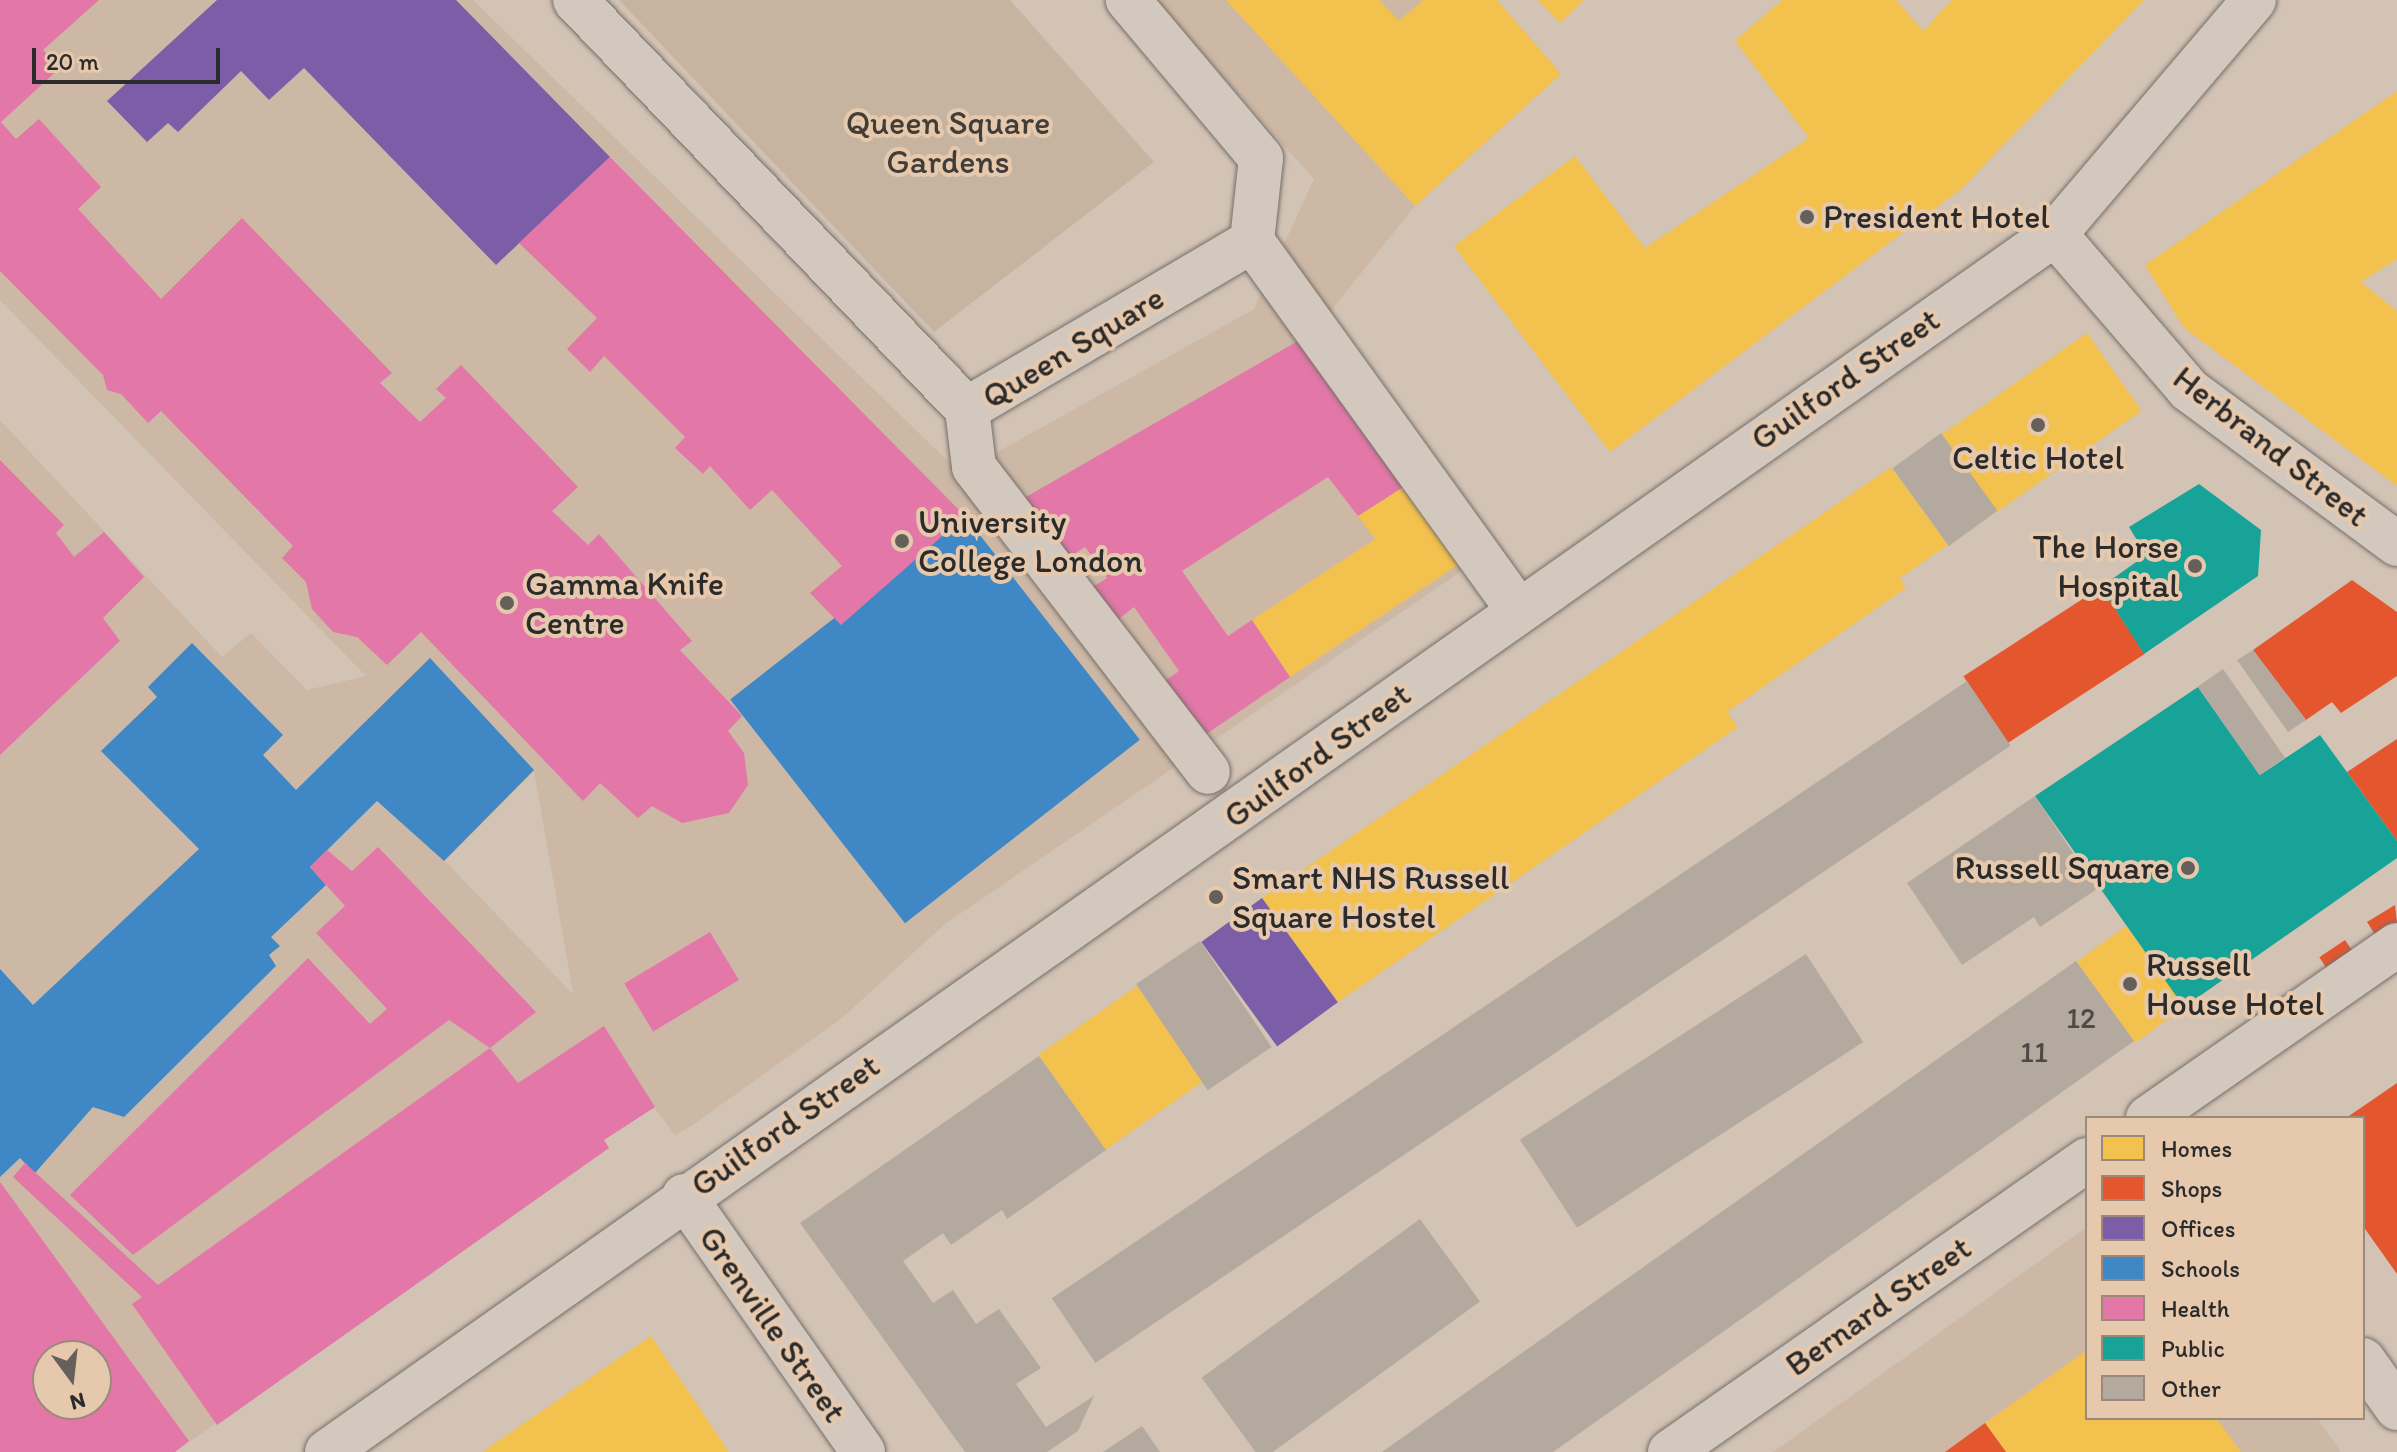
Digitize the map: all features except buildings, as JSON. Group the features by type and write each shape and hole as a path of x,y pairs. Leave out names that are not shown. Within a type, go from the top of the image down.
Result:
{"main road":[{"name":"Queen Square","path":"575,0 967,409 1252,241"},
{"path":"1128,0 1261,158 1252,241 1518,610"},
{"name":"Guilford Street","path":"327,1452 684,1196 2055,234 2254,0"},
{"name":"Herbrand Street","path":"2055,234 2189,390 2397,544"},
{"path":"967,409 974,467 1208,772"},
{"path":"2173,1111 2397,945"},
{"name":"Bernard Street","path":"1670,1452 2085,1161"},
{"name":"Grenville Street","path":"684,1196 863,1452"},
{"path":"2365,1363 2397,1408"}],"shaded area":[{"path":"0,0 473,0 960,473 1254,309 1314,179 1155,0 1497,0 1561,74 1415,206 1314,332 1472,564 945,924 842,1018 693,1125 675,1135 654,1107 604,1140 609,1148 175,1452 0,1452 0,420 222,657 251,633 307,690 366,676 0,300","holes":["534,771 573,993 445,861"]},
{"path":"2085,1228 2085,1420 2318,1420 2341,1452 1773,1452"}],"green space":[{"name":"Queen Square Gardens","path":"619,0 1010,0 1154,162 934,332"}],"place":[{"name":"President Hotel","path":"1807,217"},
{"name":"Celtic Hotel","path":"2038,425"},
{"name":"University College London","path":"902,541"},
{"name":"The Horse Hospital","path":"2195,566"},
{"name":"Gamma Knife Centre","path":"507,603"},
{"name":"Russell Square","path":"2188,868"},
{"name":"Smart NHS Russell Square Hostel","path":"1216,897"},
{"name":"Russell House Hotel","path":"2130,984"}]}
